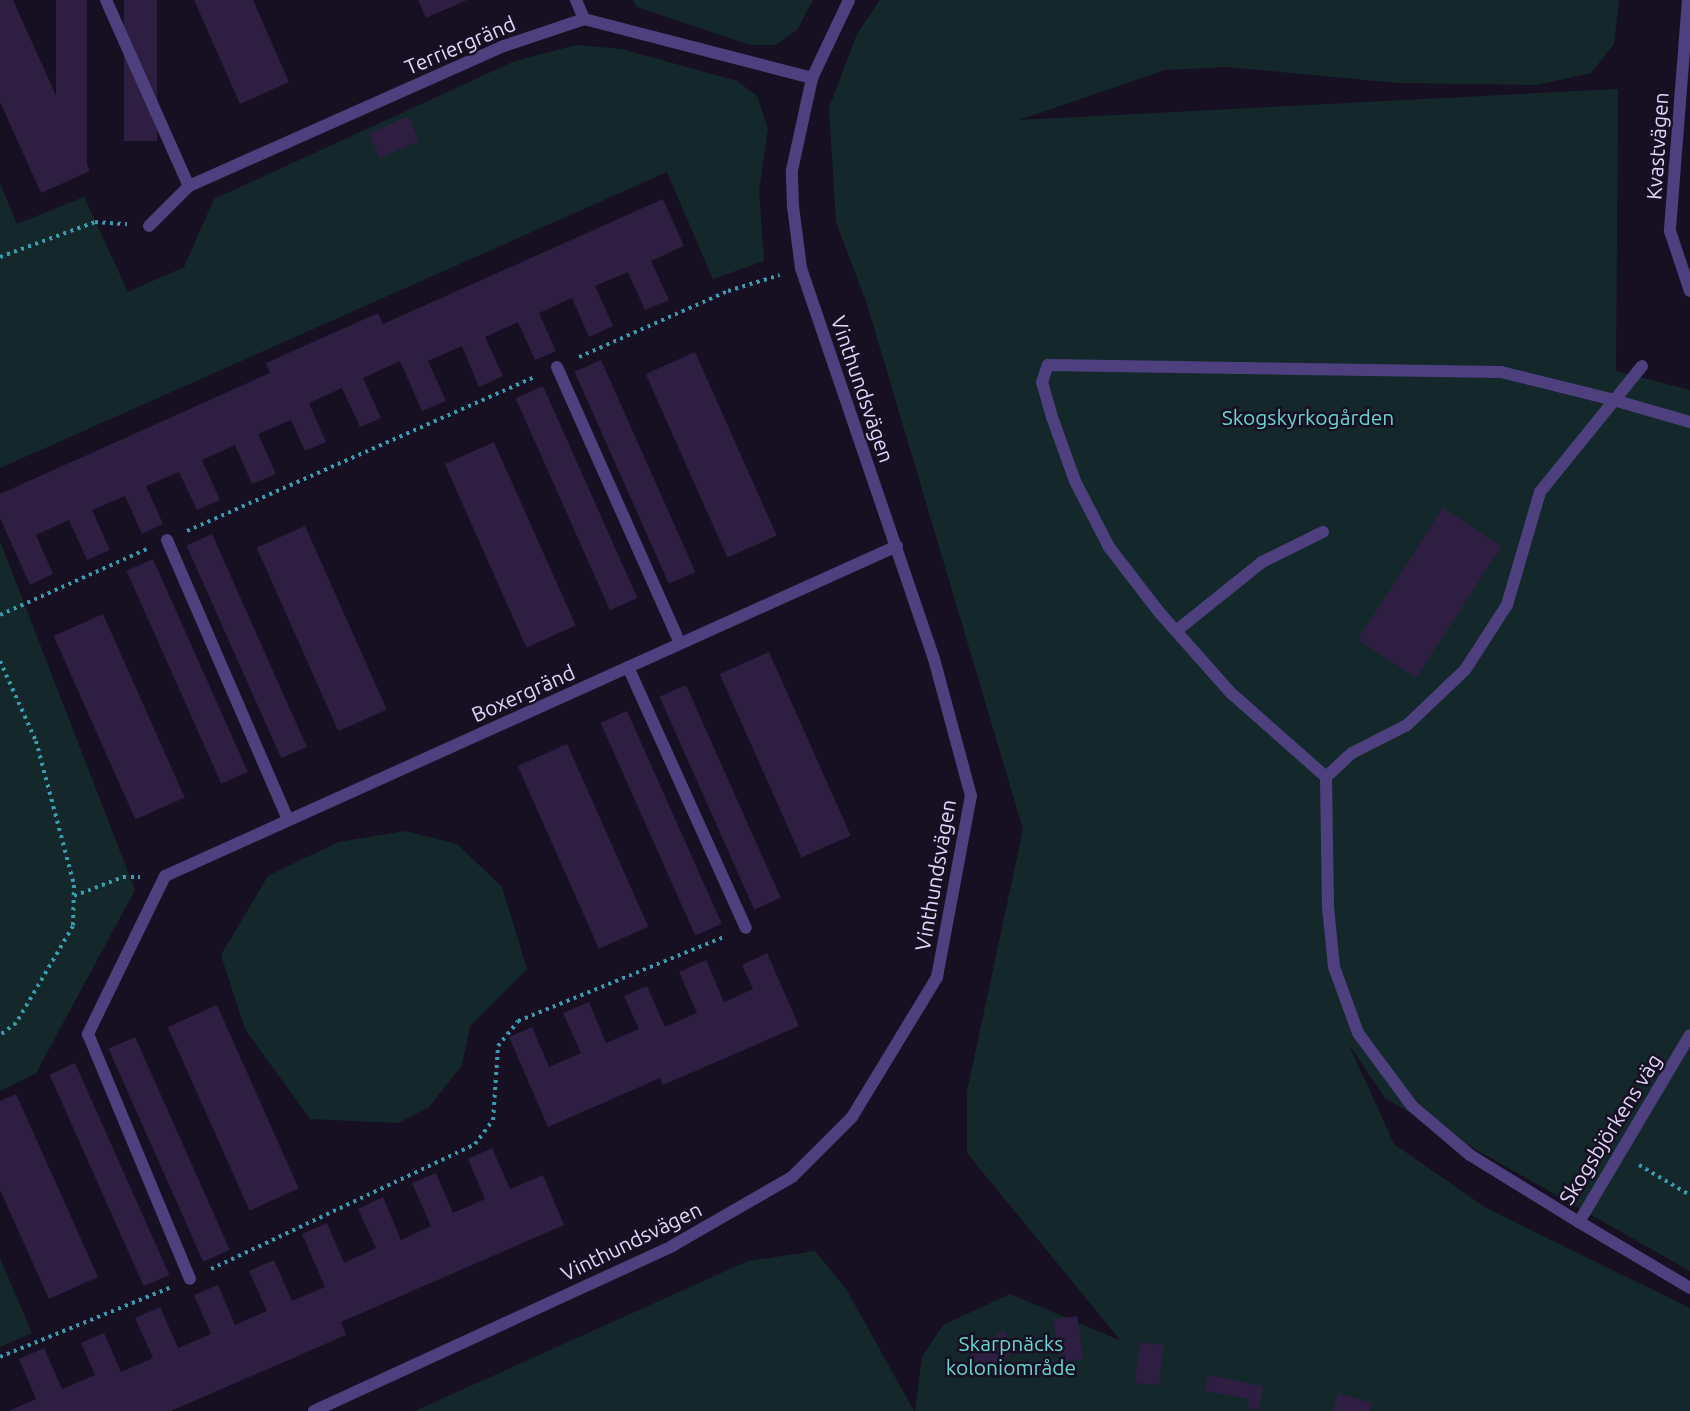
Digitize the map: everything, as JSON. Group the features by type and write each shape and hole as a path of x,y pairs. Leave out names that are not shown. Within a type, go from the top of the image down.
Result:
{"street":[{"path":"106,0 189,186"},
{"path":"576,0 584,19 812,78"},
{"name":"Vinthundsvägen","path":"314,1411 672,1246 792,1177 852,1117 937,977 971,796 897,546 801,268 792,170 812,78 849,0"},
{"name":"Kvastvägen","path":"1688,0 1670,231 1690,291"},
{"name":"Terriergränd","path":"149,226 189,186 504,46 584,19"},
{"path":"1641,366 1611,399 1540,492 1507,605 1465,670 1407,725 1352,753 1326,777 1230,692 1176,631 1109,547 1075,481 1041,382 1048,365 1501,372 1611,399 1690,422"},
{"path":"556,367 680,643"},
{"path":"1176,631 1262,561 1323,532"},
{"path":"167,540 288,820"},
{"name":"Boxergränd","path":"165,876 897,546"},
{"path":"628,667 746,928"},
{"name":"Skogsbjörkens väg","path":"1326,777 1328,907 1334,967 1358,1034 1412,1106 1470,1155 1578,1222 1690,1035"},
{"path":"165,876 87,1034 190,1279"},
{"path":"1578,1222 1690,1288"}],"path":[{"path":"0,257 95,222 149,226"},
{"path":"0,615 728,291 801,268"},
{"path":"0,661 36,741 74,896 74,926 16,1023 0,1035"},
{"path":"74,896 123,877 165,876"},
{"path":"0,1357 190,1279 475,1144 493,1120 498,1046 518,1021 746,928"},
{"path":"1620,1154 1690,1195"}],"green space":[{"path":"633,0 813,0 797,30 776,45 750,45 637,7"},
{"path":"880,0 1619,0 1614,44 1591,73 1537,85 1397,83 1227,67 1165,70 1019,120 1618,89 1616,371 1690,390 1690,1271 1385,1098 1348,1043 1394,1144 1486,1208 1690,1308 1690,1411 915,1411 922,1357 943,1325 1010,1294 1121,1341 967,1153 967,1092 1023,829 867,304 836,222 829,108 857,34"},
{"path":"576,45 622,49 737,81 757,96 768,129 759,190 764,261 713,279 667,172 0,468 0,184 17,224 84,197 128,292 184,267 214,199 515,61"},
{"path":"0,541 135,890 36,1073 0,1091"},
{"path":"405,831 457,844 502,887 527,969 470,1026 462,1065 429,1107 398,1123 310,1119 245,1029 221,955 268,876 338,842"},
{"path":"815,1251 846,1289 914,1411 415,1411 748,1261"},
{"path":"0,1258 32,1333 0,1347"}],"building":[{"path":"0,0 13,0 90,171 41,193 0,102"},
{"path":"56,0 87,0 87,168 56,168"},
{"path":"124,0 157,0 157,141 124,141"},
{"path":"194,0 253,0 289,82 240,104"},
{"path":"418,0 467,0 426,18"},
{"path":"408,116 419,141 380,158 369,133"},
{"path":"663,199 684,246 651,261 669,300 645,310 628,272 595,286 613,326 589,337 572,298 539,313 556,351 535,360 518,322 485,337 503,376 479,387 462,346 428,361 446,401 422,411 400,361 363,378 381,418 360,427 342,388 309,403 326,442 305,451 291,420 258,434 276,474 252,484 235,445 202,460 220,500 197,510 179,472 146,486 163,524 142,534 125,496 92,510 110,550 87,560 69,520 36,535 53,574 30,585 0,518 0,494 270,373 266,363 378,313 383,324"},
{"path":"695,352 777,536 727,558 646,374"},
{"path":"601,360 695,572 669,584 575,372"},
{"path":"543,386 637,598 610,610 516,398"},
{"path":"494,442 576,626 526,648 445,464"},
{"path":"1443,508 1502,546 1416,678 1357,640"},
{"path":"305,526 387,710 338,731 257,548"},
{"path":"212,534 307,747 281,758 186,545"},
{"path":"153,559 248,772 221,784 127,571"},
{"path":"103,614 185,798 135,820 54,636"},
{"path":"769,652 851,836 801,858 720,674"},
{"path":"686,685 781,898 754,910 660,697"},
{"path":"627,711 722,924 695,936 601,723"},
{"path":"567,744 648,927 599,949 518,766"},
{"path":"767,953 799,1026 663,1085 660,1078 548,1127 509,1037 532,1027 549,1067 581,1053 563,1013 589,1002 606,1043 639,1029 624,996 647,986 665,1027 697,1013 679,972 706,960 724,1002 753,989 742,965"},
{"path":"217,1005 299,1189 249,1211 168,1027"},
{"path":"135,1037 230,1250 203,1262 109,1049"},
{"path":"75,1063 169,1275 144,1286 49,1074"},
{"path":"16,1094 98,1277 49,1299 0,1190 0,1101"},
{"path":"492,1148 510,1189 543,1175 564,1225 341,1322 346,1335 171,1411 9,1411 36,1399 19,1359 44,1348 62,1389 95,1375 81,1343 104,1333 121,1372 153,1358 135,1318 160,1307 178,1348 211,1334 194,1295 218,1285 235,1325 267,1311 249,1271 274,1260 292,1301 325,1287 302,1234 327,1223 344,1263 376,1248 358,1209 383,1197 401,1240 431,1226 412,1183 436,1173 453,1213 485,1199 468,1159"},
{"path":"1077,1316 1084,1358 1060,1362 1053,1320"},
{"path":"1003,1330 1018,1349 985,1374 971,1355"},
{"path":"1140,1342 1164,1345 1159,1386 1135,1383"},
{"path":"1208,1375 1263,1386 1259,1410 1248,1408 1249,1399 1205,1391"},
{"path":"1338,1393 1372,1403 1369,1411 1332,1411"}],"park label":[{"name":"Skogskyrkogården","path":"1308,417"},
{"name":"Skarpnäcks koloniområde","path":"1011,1355"}]}
